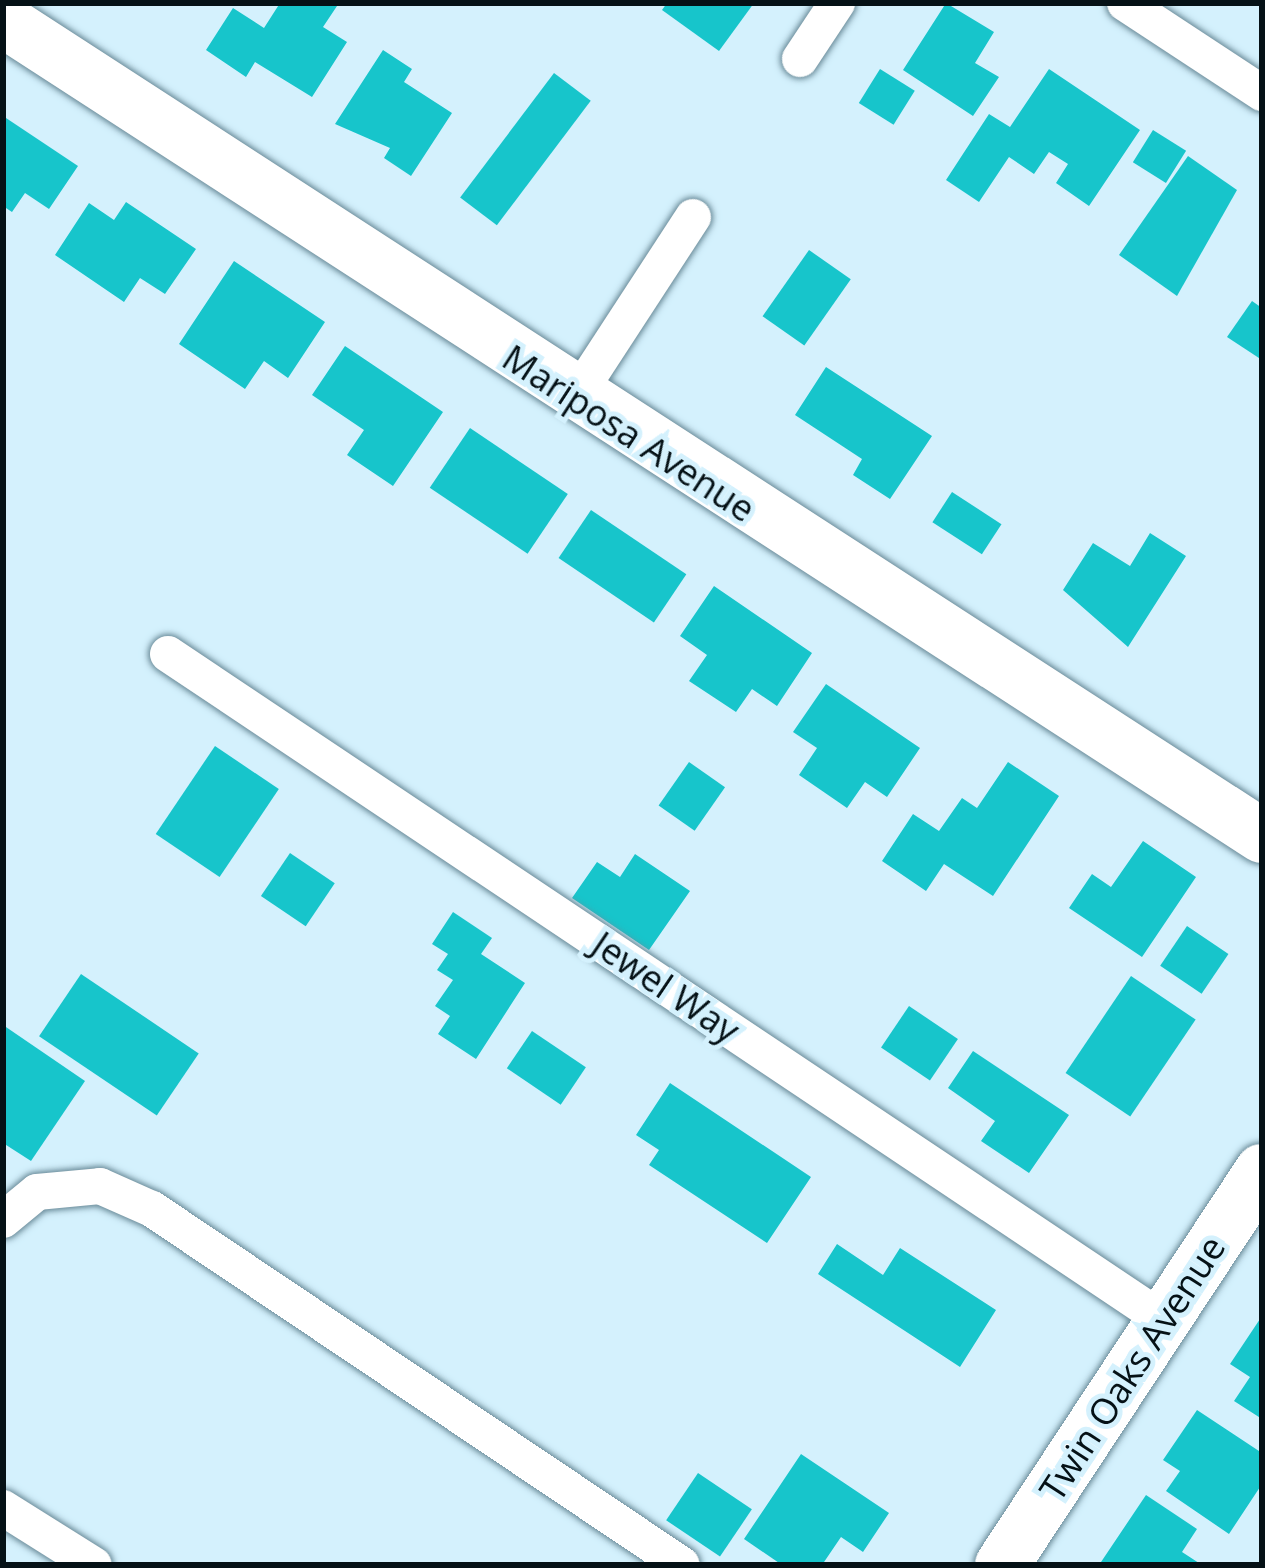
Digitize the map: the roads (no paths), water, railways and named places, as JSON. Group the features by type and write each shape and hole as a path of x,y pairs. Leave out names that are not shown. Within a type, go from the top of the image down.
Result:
{"street":[{"path":"800,59 837,3"},
{"path":"1124,3 1262,93"},
{"name":"Mariposa Avenue","path":"3,20 575,398 1262,836"},
{"path":"575,398 692,217"},
{"name":"Jewel Way","path":"168,654 1164,1320"},
{"name":"Twin Oaks Avenue","path":"1002,1565 1262,1171"},
{"path":"3,1220 37,1192 100,1186 152,1209 682,1565"},
{"path":"3,1508 94,1565"}]}
